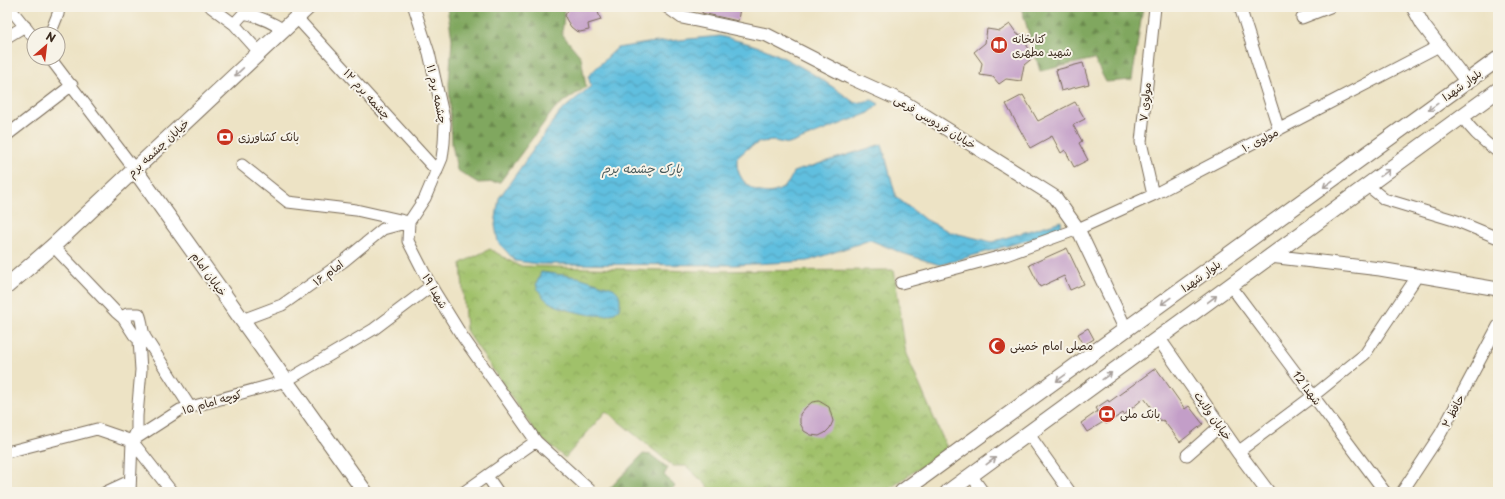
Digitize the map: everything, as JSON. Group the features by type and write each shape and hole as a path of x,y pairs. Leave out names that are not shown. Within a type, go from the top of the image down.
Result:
{"main road":[{"name":"خیابان چشمه برم","path":"7,286 53,246 135,170 308,7"},
{"name":"بلوار شهدا","path":"902,492 1498,59"},
{"path":"948,492 1498,90"},
{"name":"خیابان امام","path":"135,170 365,492"}],"street":[{"path":"7,37 25,26 10,7"},
{"path":"53,26 59,7"},
{"path":"211,7 234,24 260,53"},
{"name":"چشمه برم ۱۱","path":"409,222 425,198 442,158 445,123 429,53 414,7"},
{"name":"خیابان فردوسی فرعی","path":"668,7 682,16 767,35 849,77 902,101 1055,197 1078,229 1126,330"},
{"name":"مولوی ۷","path":"1153,195 1141,142 1155,7"},
{"path":"1240,7 1279,130"},
{"path":"1302,18 1330,7"},
{"path":"1413,7 1423,26 1467,82"},
{"path":"234,24 246,10 284,30"},
{"name":"چشمه برم ۱۲","path":"297,18 437,171"},
{"name":"مولوی ۱۰","path":"900,283 1006,255 1078,229 1153,195 1439,46"},
{"name":"خیابان امام","path":"57,66 135,170"},
{"path":"7,135 72,85"},
{"path":"1462,116 1469,127 1488,145 1498,152"},
{"path":"242,165 288,202 356,210 409,222"},
{"path":"1367,185 1384,199 1457,221 1498,238"},
{"name":"شهدا ۱۹","path":"409,222 408,241 431,286 462,336 536,441 592,492"},
{"name":"امام ۱۶","path":"242,320 282,305 344,261 383,229 409,222"},
{"path":"53,246 123,318 134,336 139,340 141,370 137,430 132,441 130,492"},
{"path":"1270,256 1380,269 1498,289"},
{"path":"1238,452 1313,396 1365,354 1418,276"},
{"name":"شهدا 12","path":"1230,285 1385,492"},
{"name":"کوچه امام ۱۵","path":"132,441 180,410 286,381 374,329 431,286"},
{"path":"123,318 127,314 140,314 142,320 142,330 190,407"},
{"name":"حافظ ۲","path":"1402,492 1441,433 1498,326"},
{"name":"خیابان ولایت","path":"1159,339 1266,491"},
{"path":"1187,455 1220,426"},
{"path":"7,452 97,429 132,441 172,492"},
{"path":"1028,433 1070,492"},
{"path":"464,492 536,441"},
{"path":"486,476 498,492"},
{"path":"971,476 983,492"},
{"path":"106,492 130,480"}],"green space":[{"path":"447,7 565,7 562,34 581,57 586,87 555,108 500,182 478,183 457,170 452,144 449,84 452,39"},
{"path":"1021,7 1143,7 1132,80 1106,82 1094,59 1040,71"},
{"path":"490,249 519,266 695,271 894,270 906,354 947,448 885,492 714,492 686,466 673,466 606,411 565,458 538,436 466,330 461,263"},
{"path":"643,454 651,455 668,468 664,475 675,486 669,492 610,492 609,489"}],"water":[{"name":"پارک چشمه برم","path":"720,36 757,46 787,59 833,87 855,103 872,100 879,104 869,113 789,144 774,141 760,142 747,149 737,158 738,169 742,179 757,191 766,193 774,192 789,182 793,172 882,144 896,197 923,218 950,232 992,242 1061,221 1062,228 1035,238 940,265 902,253 870,240 808,261 735,265 539,264 515,261 498,242 495,225 499,198 560,112 591,86 588,76 617,48 648,43"},
{"path":"541,272 578,277 613,288 619,295 619,308 616,312 610,314 593,315 572,311 555,305 545,299 536,285"}],"building":[{"path":"570,7 596,7 601,20 588,24 589,30 580,32 576,31 571,27 565,15"},
{"path":"703,7 740,7 738,21 702,13"},
{"path":"1010,24 1017,34 1028,36 1027,46 1035,56 1024,65 1021,81 1006,79 999,84 993,77 980,75 982,63 974,52 985,43 987,29 1000,31"},
{"path":"1083,63 1089,84 1061,91 1056,70"},
{"path":"1023,95 1038,121 1075,102 1085,119 1073,125 1082,141 1079,143 1088,160 1074,167 1065,150 1061,153 1052,136 1030,148 1006,104"},
{"path":"1067,248 1084,284 1070,290 1064,276 1040,287 1029,265"},
{"path":"1088,328 1094,339 1084,345 1078,334"},
{"path":"1156,368 1185,409 1189,406 1203,424 1180,442 1163,420 1161,421 1144,398 1124,415 1123,413 1106,424 1105,421 1087,432 1081,423 1098,411 1096,408 1108,400 1109,402"},
{"path":"819,401 829,407 833,421 830,428 819,436 811,435 804,431 800,423 800,414 812,402"}],"place":[{"name":"کتابخانه شهید مطهری","path":"999,45"},
{"name":"بانک کشاورزی","path":"225,137"},
{"name":"مصلی امام خمینی","path":"997,346"},
{"name":"بانک ملی","path":"1107,414"}]}
